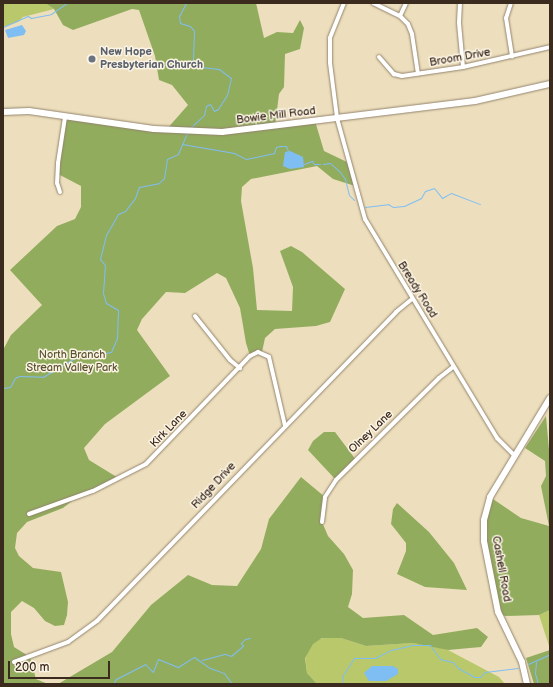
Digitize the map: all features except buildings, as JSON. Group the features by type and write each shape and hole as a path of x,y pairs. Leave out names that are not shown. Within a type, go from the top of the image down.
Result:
{"street":[{"name":"Bready Road","path":"344,3 331,33 329,44 337,118 365,219 411,300 497,438 514,455"},
{"path":"373,3 400,16 408,24 412,34 418,74"},
{"path":"400,16 406,3"},
{"path":"460,3 459,23 463,67"},
{"path":"511,3 506,18 512,57"},
{"name":"Broom Drive","path":"379,57 395,75 418,74 512,57 550,47"},
{"name":"Bowie Mill Road","path":"3,112 29,112 185,132 243,130 475,101 550,84"},
{"path":"60,192 57,183 58,163 65,117"},
{"name":"Ridge Drive","path":"14,662 68,642 90,628 396,312 411,300"},
{"path":"195,316 230,360 240,368"},
{"name":"Kirk Lane","path":"29,514 77,497 120,479 146,464 250,356 258,352 269,357 285,426"},
{"name":"Olney Lane","path":"322,522 325,497 336,480 439,378 454,367"},
{"name":"Cashell Road","path":"527,684 522,662 498,612 484,540 486,508 514,455 550,398"}],"green space":[{"path":"3,3 45,3 54,9 23,17 18,22 3,27"},
{"name":"North Branch Stream Valley Park","path":"45,3 256,3 264,38 277,32 293,33 300,20 304,28 300,49 285,54 284,87 279,94 275,126 315,121 324,151 349,163 355,186 333,179 317,166 251,179 242,187 241,201 253,268 257,310 292,311 293,287 280,251 291,246 302,252 345,289 330,322 316,326 275,329 265,338 262,352 250,356 246,343 240,308 226,278 217,273 185,293 166,292 142,319 137,330 170,376 105,424 84,448 89,460 120,479 77,497 63,508 27,522 17,533 15,548 19,556 33,568 61,572 68,602 67,615 64,625 55,626 45,621 34,608 22,601 11,612 11,634 14,647 30,657 36,679 48,684 3,684 3,350 11,335 42,305 10,270 57,226 75,219 81,207 81,186 58,174 65,117 166,130 188,105 172,85 159,80 155,56 139,10 132,9 73,30 63,25 54,9"},
{"path":"546,416 550,461 550,610 539,615 505,616 498,612 484,529 490,497 521,518 549,526 541,486 546,476 545,461 525,448"},
{"path":"324,432 335,432 356,460 336,480 308,450 313,441"},
{"path":"301,477 325,497 322,522 328,536 344,554 353,570 352,594 348,607 363,618 404,615 433,635 477,628 488,637 481,647 448,650 413,643 366,646 341,638 322,638 313,644 305,658 307,673 317,684 58,684 112,652 151,605 188,575 212,585 237,586 261,549 269,519"},
{"path":"397,503 429,532 454,563 467,590 425,587 397,574 406,551 406,543 391,524 393,509"},
{"path":"550,610 550,649 539,615"},
{"path":"323,638 341,638 366,646 413,643 434,646 448,650 499,677 505,684 317,684 307,673 304,646"},
{"path":"550,650 550,684 534,684 526,658"}],"water":[{"path":"22,25 26,31 24,35 8,38 5,30"},
{"path":"290,151 303,157 304,167 290,169 283,166 285,152"},
{"path":"372,666 393,666 398,669 398,674 386,681 369,681 364,673"}],"waterway":[{"path":"3,27 28,16 31,18 51,14 67,3"},
{"path":"186,3 179,16 180,23 190,26 194,31 193,62 201,67 219,69 231,78 227,95 218,109 214,111 210,104 206,106 204,115 190,128"},
{"path":"3,388 10,387 15,378 19,376 43,377 88,350 101,354 111,352 117,338 118,310 106,303 103,293 105,265 100,259 106,235 118,214 125,211 135,198 139,187 159,183 164,178 167,159 178,154 187,133"},
{"path":"182,144 234,153 246,159 274,153 276,147 280,146 286,146 288,151"},
{"path":"304,164 312,161 314,164 320,164"},
{"path":"323,164 330,163 340,172 345,179 349,195 354,200"},
{"path":"365,207 388,204 393,207 404,206 421,198 425,191 434,188 442,198 451,193 480,204"},
{"path":"202,660 225,654 231,656 243,646 241,643 245,639 250,638"},
{"path":"342,684 343,675 354,658 375,658 391,650 413,645 430,645 440,659 453,662 458,668 474,677 480,677 485,672 518,668"},
{"path":"528,664 550,654"},
{"path":"113,684 116,679 145,664 153,672 158,659 178,667 194,657 210,668 224,673 232,684"},
{"path":"536,662 535,673 538,684"}],"place":[{"name":"New Hope Presbyterian Church","path":"92,59"}]}
